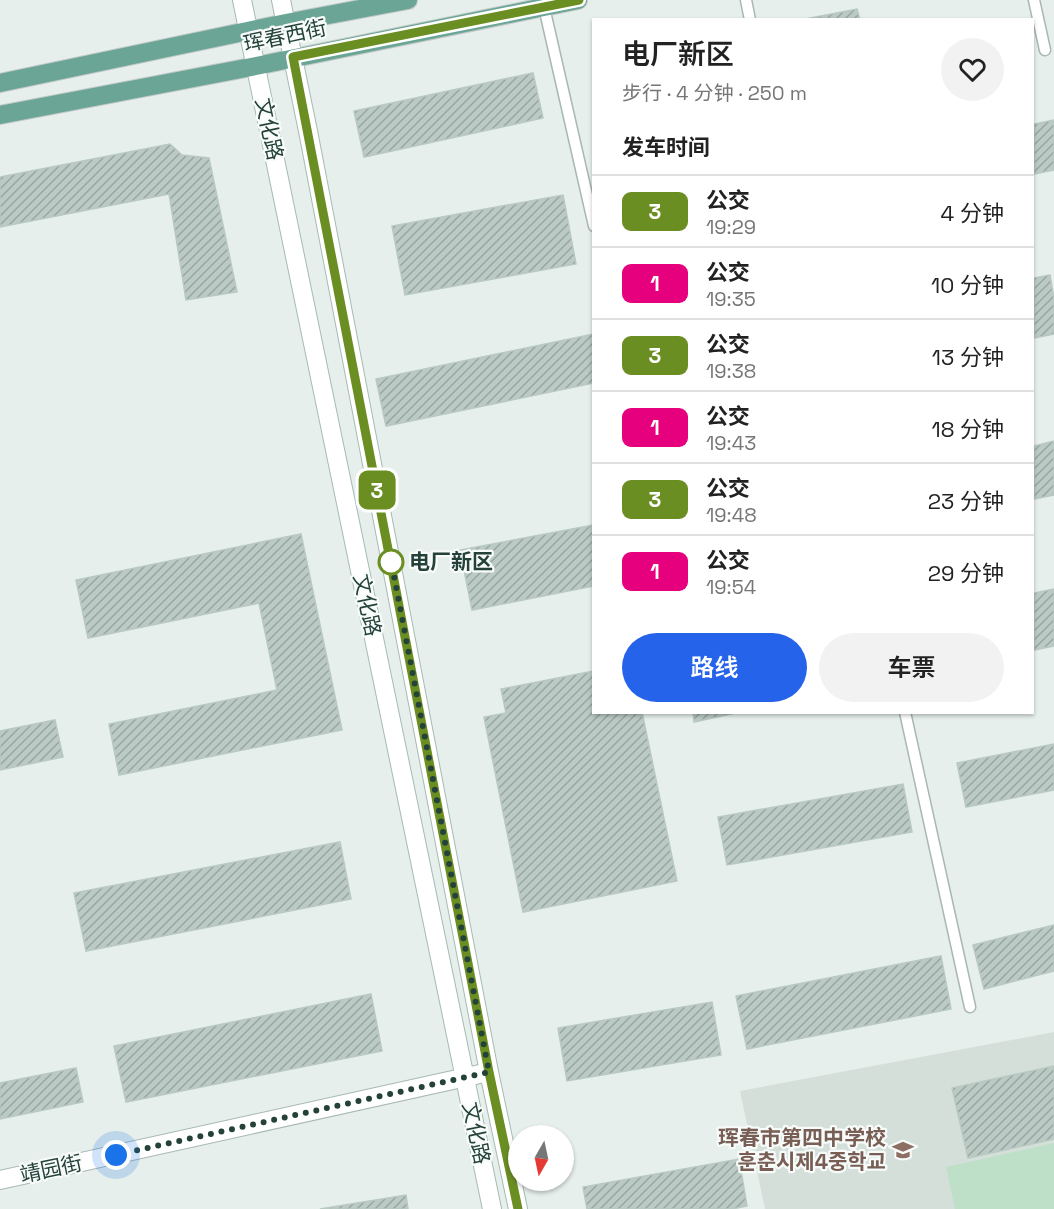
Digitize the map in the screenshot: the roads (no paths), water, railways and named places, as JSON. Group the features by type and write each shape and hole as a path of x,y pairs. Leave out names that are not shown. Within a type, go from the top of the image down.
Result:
{"main road":[{"name":"文化路","path":"242,0 492,1209"},
{"name":"文化路","path":"281,0 489,1072 518,1209"},
{"name":"珲春西街","path":"0,83 408,0"},
{"name":"珲春西街","path":"0,115 256,66 579,0"},
{"name":"靖园街","path":"0,1180 489,1072"}],"lane":[{"path":"746,0 750,18"},
{"path":"1034,0 1045,50"},
{"path":"544,7 592,217"},
{"path":"905,714 970,1007"}],"place":[{"name":"电厂新区","path":"391,562"},
{"name":"珲春市第四中学校 훈춘시제4중학교","path":"903,1150"}]}
